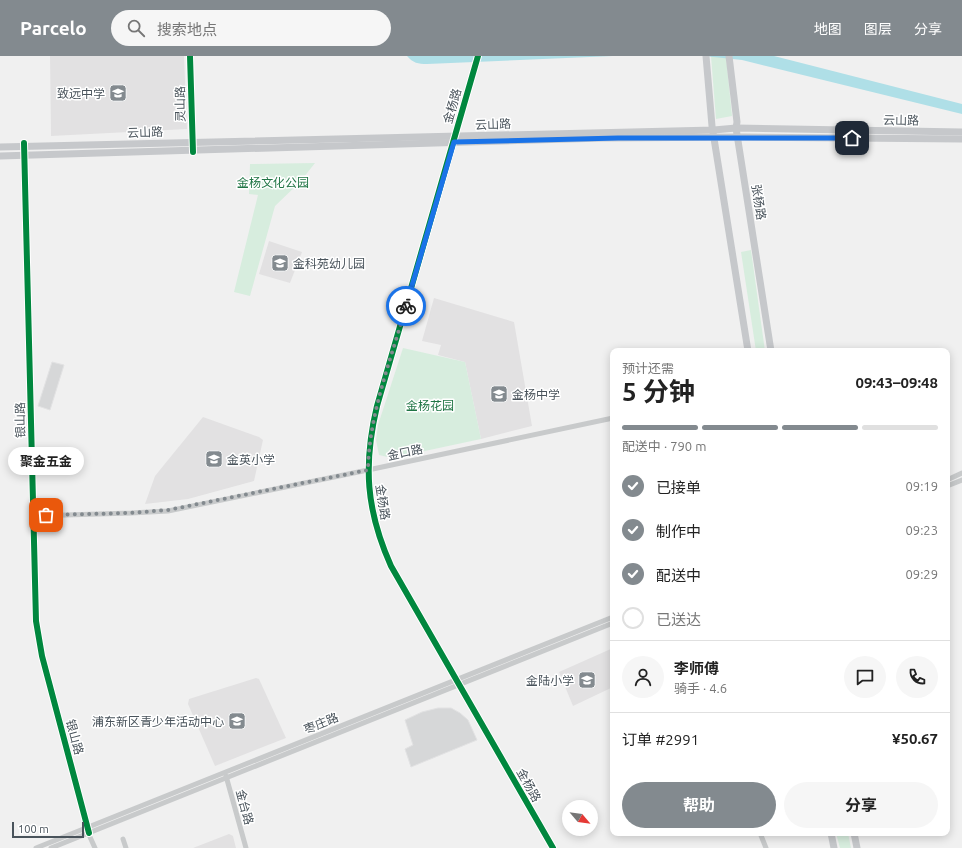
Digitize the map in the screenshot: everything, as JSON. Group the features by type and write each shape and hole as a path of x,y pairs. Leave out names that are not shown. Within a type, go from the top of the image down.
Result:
{"main road":[{"path":"707,58 714,134 748,348"},
{"name":"张杨路","path":"729,59 737,122 736,128 771,348"},
{"name":"云山路","path":"714,134 736,128 962,132"},
{"name":"云山路","path":"0,147 24,144 454,139 714,134 738,137 962,139"},
{"name":"云山路","path":"0,156 454,139"},
{"path":"831,836 834,848"},
{"path":"855,836 858,848"}],"street":[{"name":"灵山路","path":"190,56 192,150"},
{"name":"金杨路","path":"478,56 377,406 368,449 368,470 373,515 381,544 391,566 554,848"},
{"name":"银山路","path":"24,144 35,609 39,644 89,832 95,848"},
{"name":"金口路","path":"33,516 136,513 168,510 368,470 610,419"},
{"path":"950,479 962,474"},
{"path":"950,485 962,480"},
{"name":"枣庄路","path":"51,848 610,618"},
{"name":"枣庄路","path":"458,682 610,624"},
{"name":"金台路","path":"226,775 246,848"},
{"name":"枣庄路","path":"36,848 89,832"},
{"path":"761,836 766,848"},
{"path":"123,839 126,848"}],"shaded area":[{"name":"致远中学","path":"50,56 184,56 187,129 51,136"},
{"name":"金科苑幼儿园","path":"269,241 302,252 290,283 259,274"},
{"name":"金杨中学","path":"434,298 514,322 532,426 481,439 465,362 438,355 441,345 422,341"},
{"name":"金英小学","path":"203,417 259,437 263,440 254,481 188,499 145,504 155,476"},
{"name":"金陆小学","path":"610,649 610,688 573,706 559,672"},
{"name":"浦东新区青少年活动中心","path":"256,678 259,679 286,738 215,766 188,704 189,699"},
{"path":"229,834 233,836 236,848 193,848"}],"green space":[{"path":"711,56 726,56 732,116 716,119"},
{"name":"金杨文化公园","path":"315,163 300,182 275,206 250,296 234,292 258,195 249,194 250,164"},
{"path":"751,250 765,348 756,348 741,252"},
{"name":"金杨花园","path":"403,348 465,362 481,439 392,458 379,455 376,440 378,425"},
{"path":"837,836 849,836 851,848 840,848"}],"water":[{"path":"407,56 613,56 421,64 416,63"},
{"path":"704,56 774,56 962,104 962,114 742,60"}],"building":[{"path":"52,362 64,365 50,410 38,406"},
{"path":"438,708 451,708 460,713 468,720 477,740 411,767 405,749 413,745 405,720 422,712"}],"cycle path":[{"path":"190,56 193,152"},
{"path":"478,56 377,406 370,448 369,487 376,526 391,566 553,848"},
{"path":"24,143 36,621 42,656 89,833"}],"way so far":[{"path":"46,515 130,513 190,507 368,470 368,449 372,427 406,306"}],"place":[{"name":"致远中学","path":"118,93"},
{"name":"金科苑幼儿园","path":"280,263"},
{"name":"金杨中学","path":"499,394"},
{"name":"金英小学","path":"214,459"},
{"name":"聚金五金","path":"46,515"},
{"name":"金陆小学","path":"587,680"},
{"name":"浦东新区青少年活动中心","path":"237,721"}],"route":[{"path":"406,306 454,142 618,138 852,138"}]}
